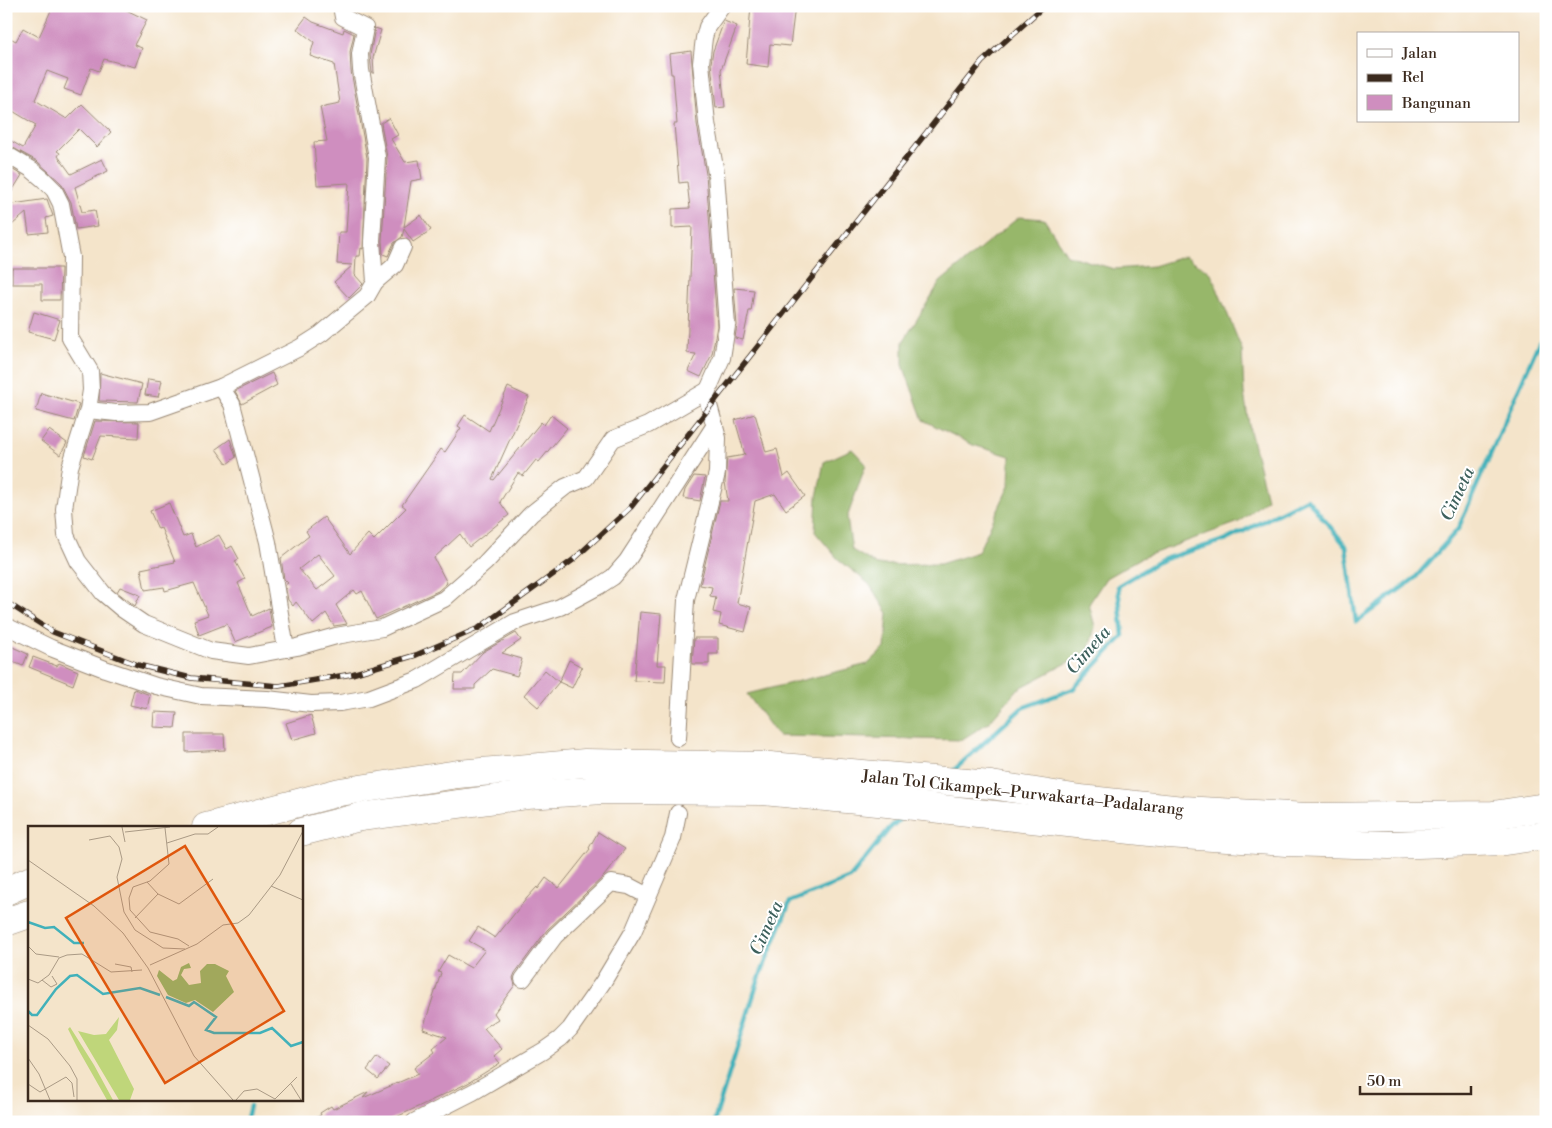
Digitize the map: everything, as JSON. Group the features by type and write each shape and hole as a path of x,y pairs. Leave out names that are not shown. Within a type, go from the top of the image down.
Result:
{"highway":[{"name":"Jalan Tol Cikampek–Purwakarta–Padalarang","path":"210,826 340,792 458,774 584,763 766,779 991,785 1080,799 1183,810 1288,816 1493,815 1546,807"},
{"name":"Jalan Tol Cikampek–Purwakarta–Padalarang","path":"302,832 360,816 527,795 766,779 878,802 1168,834 1276,841 1389,845 1505,841 1546,835"},
{"path":"6,891 28,881"},
{"path":"6,922 28,914"}],"street":[{"path":"341,6 343,17 365,28 360,54 361,70 377,157 372,241 375,282"},
{"path":"678,738 686,600 717,473 718,438 707,398 708,390 722,358 727,326 716,172 707,124 701,63 707,27 722,6"},
{"path":"6,154 31,168 54,190 61,204 71,257 68,328 70,338 90,372 91,390 88,410 70,467 64,509 66,535 78,561 103,593 144,624 211,651 249,656 336,636 382,628 444,599 485,563 531,514 565,487 586,478 613,439 648,425 708,390"},
{"path":"88,410 116,413 150,412 221,387 299,348 321,334 366,296 375,282 395,265 403,247"},
{"path":"221,387 232,404 268,542 286,649"},
{"path":"6,626 51,648 105,669 156,686 201,696 267,699 311,704 340,703 369,698 417,680 515,622 560,607 613,577 627,561 715,425"},
{"path":"414,1122 472,1092 560,1039 623,952 673,838 678,813"},
{"path":"523,979 555,936 610,883 624,884 648,896"}],"green space":[{"path":"1019,217 1044,219 1067,255 1114,269 1153,266 1185,256 1211,273 1242,350 1244,393 1250,431 1267,499 1239,522 1141,558 1106,578 1089,604 1095,627 1088,652 1018,689 988,723 961,740 778,736 747,694 868,664 885,648 888,613 869,584 838,559 815,532 817,497 824,462 852,449 866,464 847,518 852,550 877,565 940,564 978,552 1009,486 1010,456 973,445 923,420 903,365 903,342 940,282"}],"building":[{"path":"53,6 118,6 147,20 134,45 142,48 135,67 104,59 99,71 91,68 81,95 64,89 68,79 47,71 35,100 67,119 82,104 111,132 97,147 79,129 57,151 60,153 58,156 71,174 102,159 108,171 75,187 82,212 95,210 98,226 76,229 71,202 61,183 37,161 6,144 6,138 23,148 36,125 6,107 6,36 16,41 23,28 39,37"},
{"path":"751,6 795,6 790,46 770,44 768,67 746,64"},
{"path":"306,17 313,22 343,33 344,29 354,34 350,52 351,71 367,158 363,249 361,248 360,256 356,256 355,275 363,284 349,298 334,282 353,265 337,264 339,232 346,232 349,183 317,185 314,142 327,141 320,107 340,103 334,64 310,56 314,42 297,29"},
{"path":"724,21 737,26 721,70 725,107 716,108 711,63 713,51"},
{"path":"375,28 381,30 373,58 374,73 372,73 370,55"},
{"path":"691,51 697,124 706,174 717,326 712,354 701,377 688,371 696,354 687,353 692,227 672,228 672,209 690,208 687,182 679,183 674,124 677,124 673,74 671,74 669,54"},
{"path":"389,118 398,135 391,139 405,162 419,160 422,179 411,181 404,227 421,215 431,230 413,242 404,229 402,237 394,243 388,256 383,254 382,241 387,157 381,123"},
{"path":"6,166 22,175 6,201"},
{"path":"47,199 53,216 46,218 48,232 29,234 26,213 6,230 6,205"},
{"path":"12,268 61,268 60,300 42,300 42,284 12,284"},
{"path":"734,288 754,290 751,311 749,311 743,340 735,338 737,325"},
{"path":"34,312 60,320 54,339 28,332"},
{"path":"100,373 142,384 138,402 99,401"},
{"path":"272,373 277,385 242,404 235,391"},
{"path":"148,379 162,381 158,397 145,395"},
{"path":"508,387 529,397 492,479 494,480 541,422 544,425 551,415 567,428 539,462 536,460 523,476 518,473 500,502 509,515 469,547 460,534 434,558 447,583 438,591 376,619 362,591 357,594 354,590 336,605 347,624 334,626 326,613 313,624 296,602 293,606 288,600 285,585 288,583 284,579 281,558 309,536 306,531 324,517 350,554 368,534 374,540 406,508 402,505 441,449 445,452 461,428 458,426 465,415 489,431","holes":["318,554 335,576 317,590 299,569"]},
{"path":"41,393 79,404 74,421 36,411"},
{"path":"755,414 766,452 777,449 784,477 789,473 805,496 786,510 775,494 755,501 737,603 751,607 745,632 719,625 721,614 713,612 716,597 710,596 712,587 700,585 720,501 728,501 725,482 727,458 745,455 735,420"},
{"path":"95,421 139,422 138,438 101,436 92,459 84,456"},
{"path":"49,430 67,443 60,455 41,441"},
{"path":"230,439 236,457 227,464 216,449"},
{"path":"694,476 705,477 700,501 683,498 685,490"},
{"path":"169,503 183,537 191,534 196,547 219,535 227,549 232,546 239,559 235,561 245,579 238,583 252,616 269,608 272,627 235,642 227,624 199,635 194,620 208,615 194,583 165,591 164,587 145,590 141,569 175,562 161,528 158,529 150,511"},
{"path":"120,587 140,595 135,606 117,592"},
{"path":"640,612 661,614 657,665 666,665 665,682 634,681"},
{"path":"516,633 521,640 502,653 522,659 517,676 492,669 475,685 475,689 454,689 455,674 462,674 483,652"},
{"path":"694,638 718,638 718,654 709,654 709,664 692,664"},
{"path":"6,644 28,654 23,666 6,659"},
{"path":"33,657 57,666 59,663 78,671 73,685 29,667"},
{"path":"569,660 582,667 572,688 559,682"},
{"path":"545,670 559,682 538,707 524,695"},
{"path":"134,689 150,695 147,709 130,705"},
{"path":"154,712 177,713 175,728 153,727"},
{"path":"311,715 316,733 292,740 286,723"},
{"path":"186,734 224,734 225,750 186,752"},
{"path":"598,832 625,849 604,876 547,930 515,973 513,978 515,985 494,1013 498,1019 484,1028 502,1049 494,1056 500,1063 468,1083 386,1122 307,1122 321,1115 320,1113 331,1106 333,1109 368,1092 363,1098 418,1074 414,1068 435,1052 433,1049 447,1037 423,1029 441,973 438,972 448,955 471,968 485,950 469,941 478,927 495,938 527,898 537,887 538,889 546,878 559,888 590,849"},
{"path":"377,1057 389,1066 378,1079 367,1070"}],"waterway":[{"name":"Cimeta","path":"952,772 1022,708 1073,689 1123,636 1118,586 1161,560 1228,539 1307,499 1346,546 1356,622 1415,578 1458,529 1539,342 1546,333"},
{"name":"Cimeta","path":"714,1122 758,981 790,902 850,878 889,829 905,814"},
{"path":"246,1122 250,1106"}],"railway":[{"path":"6,602 53,632 138,665 191,678 279,686 352,674 416,655 479,628 573,560 631,507 982,62 1044,6"}]}
